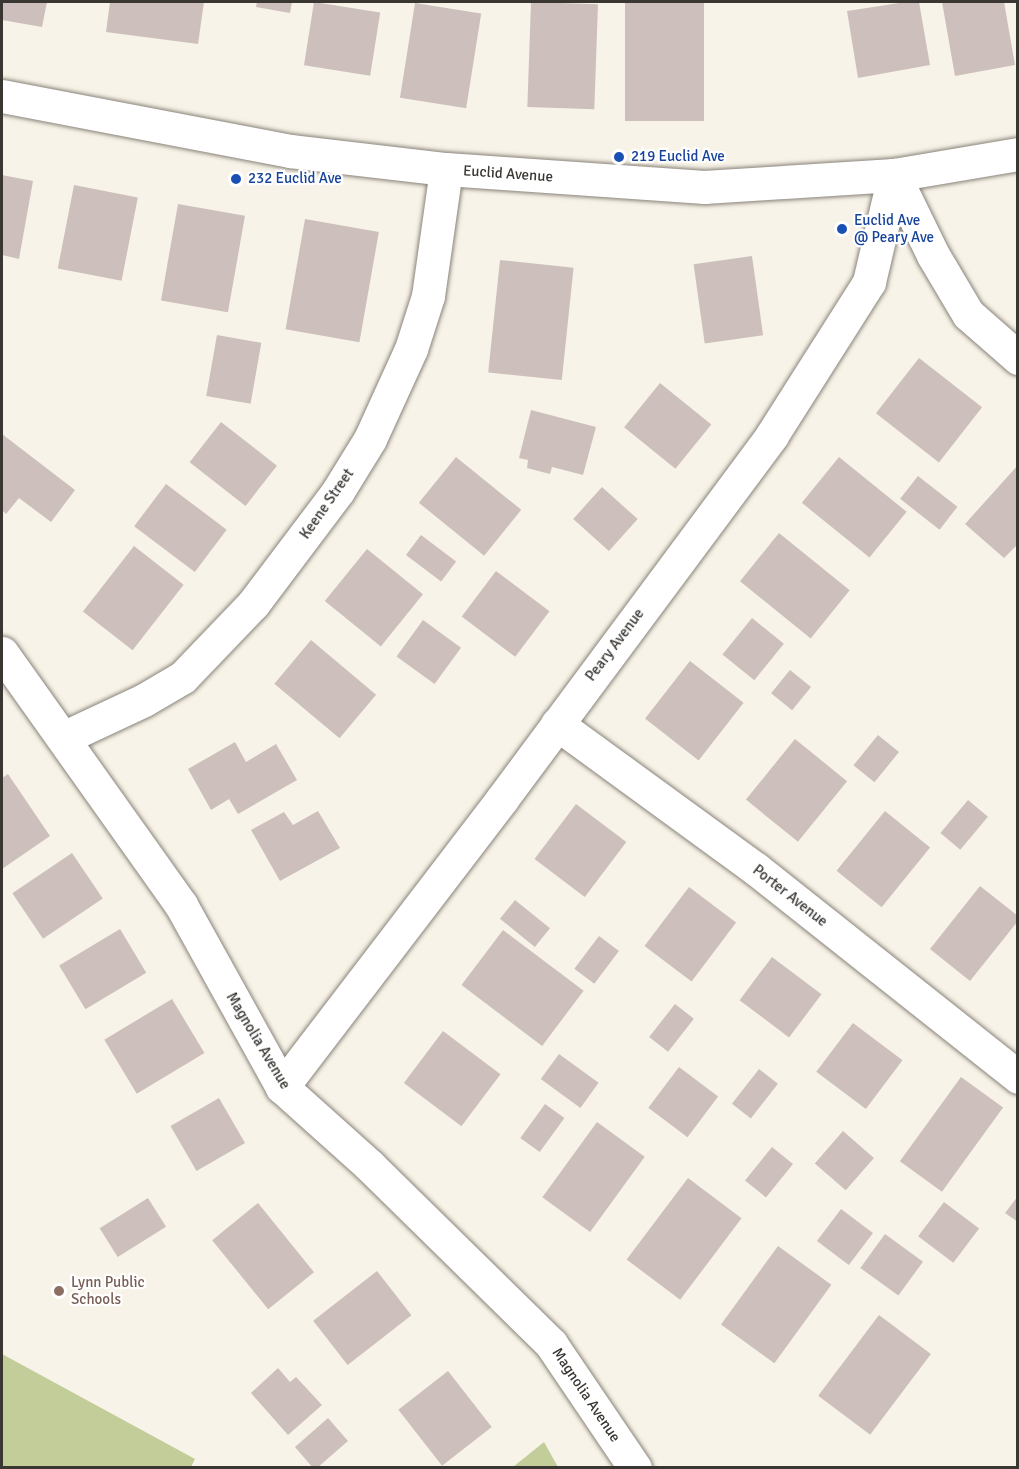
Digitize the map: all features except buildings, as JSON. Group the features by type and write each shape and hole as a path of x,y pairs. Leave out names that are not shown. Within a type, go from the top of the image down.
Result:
{"street":[{"name":"Euclid Avenue","path":"2,96 290,151 446,169 704,188 894,175 1017,154"},
{"name":"Keene Street","path":"63,738 144,700 183,677 253,604 338,491 370,439 411,349 428,296 446,169"},
{"path":"894,175 933,255 968,314 1017,358"},
{"name":"Peary Avenue","path":"282,1087 772,435 869,282 894,175"},
{"name":"Magnolia Avenue","path":"2,653 181,905 282,1087 370,1166 551,1344 635,1467"},
{"name":"Porter Avenue","path":"556,724 756,869 1017,1077"}],"green space":[{"path":"2,1354 195,1459 191,1467 2,1467"},
{"path":"544,1442 558,1467 513,1467"}],"place":[{"name":"219 Euclid Ave","path":"619,157"},
{"name":"232 Euclid Ave","path":"236,179"},
{"name":"Euclid Ave @ Peary Ave","path":"842,229"},
{"name":"Lynn Public Schools","path":"59,1291"}]}
